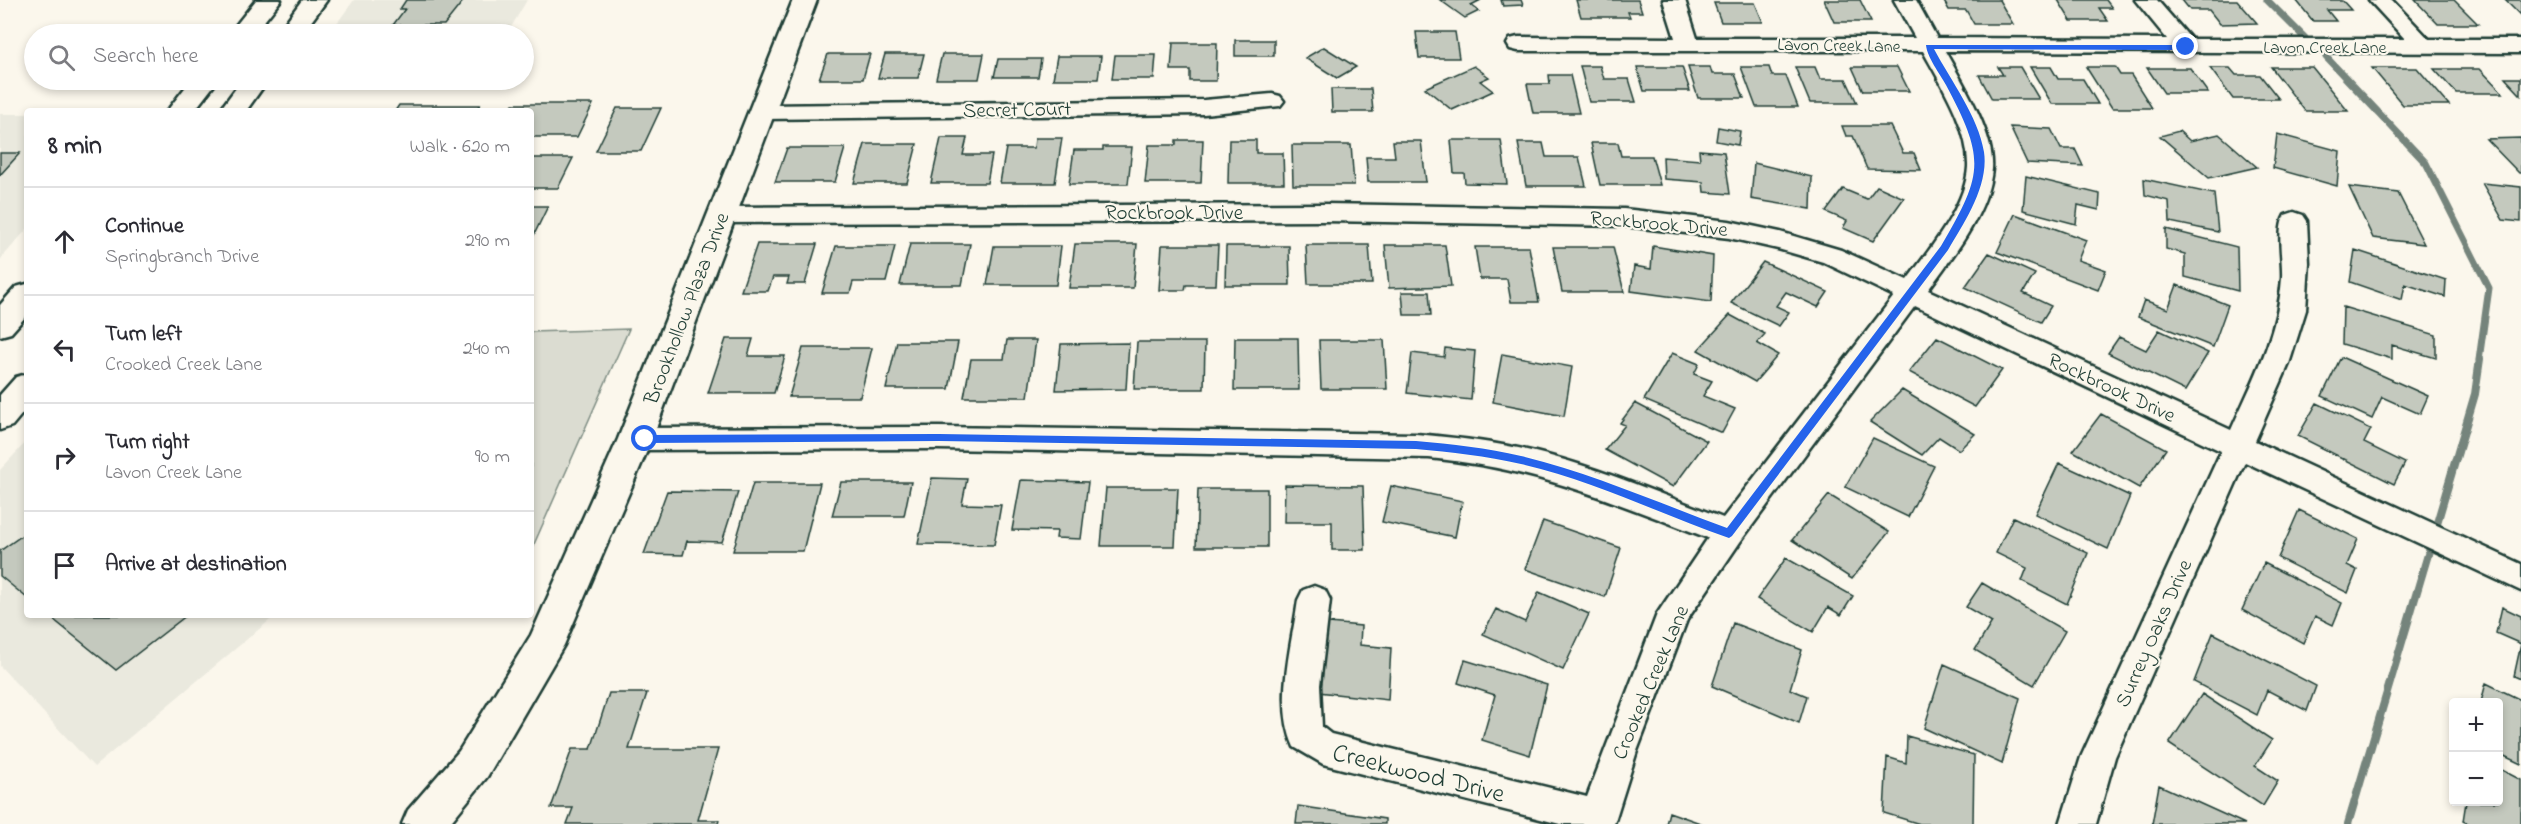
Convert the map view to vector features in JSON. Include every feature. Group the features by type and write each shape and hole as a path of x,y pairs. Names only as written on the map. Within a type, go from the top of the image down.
{"street":[{"path":"249,24 268,0"},
{"path":"297,24 315,0"},
{"name":"Brookhollow Plaza Drive","path":"423,824 473,764 545,645 635,439 805,0"},
{"path":"1674,0 1688,43"},
{"name":"Crooked Creek Lane","path":"1597,820 1620,751 1673,614 1729,533 1945,248 1969,206 1980,169 1980,152 1968,120 1905,0"},
{"path":"2146,0 2186,47"},
{"path":"2380,0 2424,47"},
{"name":"Lavon Creek Lane","path":"1518,44 2521,46"},
{"path":"182,108 197,90"},
{"path":"234,108 248,90"},
{"name":"Secret Court","path":"762,112 1204,107 1272,101"},
{"name":"Rockbrook Drive","path":"722,215 1355,213 1642,217 1727,227 1787,240 1832,256 2521,578"},
{"name":"Surrey Oaks Drive","path":"2078,824 2097,757 2275,363 2293,310 2296,263 2294,221"},
{"path":"0,325 24,298"},
{"path":"0,417 24,389"},
{"path":"635,439 962,438 1416,445 1467,450 1522,460 1566,473 1729,533"},
{"name":"Creekwood Drive","path":"1314,600 1303,691 1302,715 1306,736 1323,748 1597,820"}],"shaded area":[{"path":"354,0 527,0 513,24 336,24"},
{"path":"0,114 24,114 24,232 0,260"},
{"path":"629,329 534,544 534,332"},
{"path":"24,444 24,618 272,618 94,767 0,666 0,470"}],"building":[{"path":"406,0 464,0 445,24 394,24 405,9 400,9"},
{"path":"1440,0 1481,0 1471,5 1479,11 1465,18"},
{"path":"1501,0 1521,0 1523,5 1503,6"},
{"path":"1576,0 1638,0 1642,12 1628,12 1630,17 1581,17"},
{"path":"1824,0 1860,0 1871,22 1834,22"},
{"path":"1943,0 1999,0 2013,24 1974,24 1966,10 1949,10"},
{"path":"2058,0 2106,0 2112,8 2099,8 2108,21 2071,21"},
{"path":"2182,0 2237,0 2257,23 2220,24 2209,10 2190,10"},
{"path":"2296,0 2342,0 2351,10 2327,10 2336,21 2313,21"},
{"path":"2415,0 2454,0 2478,24 2438,24"},
{"path":"2505,0 2521,0 2521,16"},
{"path":"1714,3 1755,3 1763,22 1721,22"},
{"path":"1416,32 1455,32 1459,58 1419,58"},
{"path":"1235,40 1274,40 1274,56 1235,56"},
{"path":"1173,43 1217,43 1216,81 1190,81 1190,70 1171,70"},
{"path":"1324,47 1356,67 1337,78 1305,58"},
{"path":"828,54 870,54 863,79 819,79"},
{"path":"885,54 924,54 918,78 878,78"},
{"path":"942,54 984,54 979,79 936,79"},
{"path":"1115,55 1156,55 1154,79 1112,79"},
{"path":"1057,56 1101,56 1098,79 1053,79"},
{"path":"998,59 1041,59 1038,77 994,77"},
{"path":"1474,66 1489,77 1480,81 1493,91 1452,110 1425,88"},
{"path":"1580,66 1600,66 1604,79 1629,79 1636,102 1589,102"},
{"path":"1637,67 1682,67 1690,91 1644,91"},
{"path":"1688,67 1710,67 1712,74 1735,74 1744,98 1698,98"},
{"path":"1741,67 1769,67 1772,76 1786,76 1798,107 1756,107"},
{"path":"1795,67 1815,67 1820,79 1846,79 1857,103 1810,103"},
{"path":"1852,67 1897,67 1909,91 1863,91"},
{"path":"1998,67 2020,67 2039,99 1992,99 1979,75 2003,75"},
{"path":"2030,67 2051,67 2058,79 2083,79 2098,104 2052,104"},
{"path":"2086,67 2115,67 2120,75 2131,75 2152,108 2112,108"},
{"path":"2271,67 2312,67 2348,111 2305,111"},
{"path":"2147,68 2190,68 2208,93 2164,93"},
{"path":"2210,68 2230,68 2236,75 2260,75 2279,99 2233,99"},
{"path":"2372,68 2417,68 2449,105 2403,105"},
{"path":"2434,69 2480,69 2503,93 2456,93"},
{"path":"1549,75 1570,75 1579,113 1533,113 1527,84 1550,84"},
{"path":"2505,78 2521,78 2521,95"},
{"path":"1331,89 1371,89 1373,112 1332,112"},
{"path":"513,104 593,104 577,137 534,137 534,108 511,108"},
{"path":"399,105 480,105 478,108 397,108"},
{"path":"617,108 661,108 641,151 596,151"},
{"path":"1842,126 1890,126 1903,153 1914,153 1921,170 1867,169 1853,136 1846,136"},
{"path":"1718,127 1740,131 1738,145 1716,141"},
{"path":"2010,127 2051,129 2061,149 2075,149 2083,166 2027,163"},
{"path":"2179,131 2190,141 2219,134 2257,167 2209,178 2160,136"},
{"path":"2277,134 2340,151 2337,186 2273,168"},
{"path":"941,138 967,138 963,155 992,155 987,183 931,183"},
{"path":"1035,138 1062,138 1055,183 1000,183 1006,148 1034,148"},
{"path":"2521,138 2521,173 2519,173 2486,139"},
{"path":"1176,140 1203,140 1201,183 1145,183 1149,145 1176,145"},
{"path":"1229,140 1256,140 1256,153 1283,153 1284,183 1228,183"},
{"path":"1451,140 1501,140 1507,184 1465,183 1464,173 1454,173"},
{"path":"1393,141 1421,141 1426,182 1368,182 1366,157 1395,157"},
{"path":"1518,143 1543,143 1546,157 1579,157 1586,186 1526,186"},
{"path":"1591,143 1618,143 1621,156 1652,156 1660,185 1600,185"},
{"path":"865,144 917,144 907,183 854,183"},
{"path":"1292,145 1351,145 1354,185 1293,185"},
{"path":"1103,147 1132,147 1128,184 1069,184 1074,150 1103,150"},
{"path":"787,148 845,148 835,182 775,182"},
{"path":"1699,150 1724,152 1730,194 1704,192 1703,182 1664,179 1663,157 1700,160"},
{"path":"0,153 20,153 0,175"},
{"path":"534,158 573,158 558,188 534,188"},
{"path":"1754,163 1812,177 1811,209 1751,199"},
{"path":"2026,176 2100,194 2099,210 2078,205 2076,224 2023,210"},
{"path":"2144,179 2214,194 2218,232 2170,222 2169,201 2145,195"},
{"path":"2482,183 2521,187 2521,222 2503,220"},
{"path":"1877,186 1904,198 1873,241 1843,228 1847,221 1826,212 1843,189 1867,199"},
{"path":"2349,187 2398,193 2424,244 2373,238"},
{"path":"534,206 548,206 534,235"},
{"path":"2015,214 2086,240 2078,260 2106,270 2098,290 1997,252"},
{"path":"2166,229 2237,247 2238,291 2185,277 2185,254 2166,249"},
{"path":"757,244 817,244 805,284 787,284 789,277 773,277 768,291 741,291"},
{"path":"910,244 970,244 962,285 900,285"},
{"path":"1075,244 1137,244 1133,288 1069,288"},
{"path":"1162,245 1218,245 1216,285 1186,285 1185,290 1159,290"},
{"path":"1306,245 1369,245 1372,284 1308,284"},
{"path":"1385,245 1445,245 1451,286 1389,288"},
{"path":"836,246 895,246 886,282 853,282 850,293 822,293"},
{"path":"994,246 1061,246 1056,285 987,285"},
{"path":"1226,246 1289,246 1290,285 1225,285"},
{"path":"1653,246 1713,256 1711,302 1631,291 1634,266 1651,269"},
{"path":"1475,247 1529,247 1539,302 1511,302 1507,279 1480,279"},
{"path":"1553,247 1613,247 1624,292 1562,292"},
{"path":"2355,250 2446,280 2445,297 2405,284 2402,300 2350,282"},
{"path":"1989,253 2035,274 2023,293 2051,306 2041,322 1965,287"},
{"path":"1763,262 1828,292 1818,307 1786,292 1776,306 1789,312 1779,326 1731,303"},
{"path":"2177,285 2228,305 2213,347 2138,317 2144,300 2168,309"},
{"path":"1402,292 1429,292 1431,315 1404,315"},
{"path":"2343,307 2436,335 2436,358 2392,345 2392,359 2342,344"},
{"path":"1730,315 1765,334 1757,343 1778,355 1755,382 1698,350"},
{"path":"2159,330 2208,353 2185,391 2108,353 2119,337 2146,350"},
{"path":"1937,337 2002,370 1975,407 1909,372"},
{"path":"1235,338 1298,338 1299,390 1234,390"},
{"path":"726,339 753,339 748,356 785,356 774,393 708,393"},
{"path":"1007,340 1036,340 1028,397 964,397 971,359 1004,359"},
{"path":"1319,340 1384,340 1387,389 1321,389"},
{"path":"897,342 958,342 949,389 886,389"},
{"path":"1137,342 1205,342 1204,389 1134,389"},
{"path":"1129,343 1126,389 1056,390 1061,344"},
{"path":"803,348 872,348 860,397 789,397"},
{"path":"1445,348 1475,351 1471,400 1407,393 1412,353 1444,357"},
{"path":"1672,353 1699,364 1694,374 1712,381 1703,396 1735,409 1722,433 1644,400"},
{"path":"1502,354 1572,367 1564,416 1493,402"},
{"path":"2341,357 2428,396 2420,414 2382,397 2372,419 2322,396"},
{"path":"1902,390 1975,434 1959,450 1939,437 1922,455 1870,422"},
{"path":"1635,403 1707,441 1673,487 1605,450 1625,425 1620,423"},
{"path":"2317,403 2371,429 2364,443 2405,463 2394,484 2298,436"},
{"path":"2101,414 2166,449 2139,488 2073,451"},
{"path":"1873,438 1934,466 1908,517 1845,487"},
{"path":"2059,463 2130,496 2108,549 2035,514"},
{"path":"932,478 967,479 962,504 1001,505 994,545 918,544"},
{"path":"1021,480 1088,482 1081,539 1056,538 1057,531 1012,530"},
{"path":"841,482 911,482 904,516 832,516"},
{"path":"753,483 820,483 803,551 733,551"},
{"path":"1285,485 1363,486 1365,550 1332,550 1332,522 1284,522"},
{"path":"1391,486 1462,501 1455,537 1382,522"},
{"path":"1106,488 1178,488 1175,546 1101,546"},
{"path":"1198,489 1267,489 1267,547 1196,547"},
{"path":"667,491 738,492 722,542 687,541 683,555 644,554"},
{"path":"1829,495 1889,532 1852,579 1792,540"},
{"path":"2299,510 2358,539 2347,565 2357,570 2348,593 2278,558"},
{"path":"2013,517 2088,553 2067,604 2022,581 2027,568 1996,553"},
{"path":"1543,521 1621,548 1605,597 1525,569"},
{"path":"24,534 24,596 0,576 0,551"},
{"path":"1786,558 1853,596 1841,615 1828,607 1813,632 1757,599"},
{"path":"2264,563 2342,603 2333,625 2315,616 2303,643 2242,610"},
{"path":"1982,583 2065,631 2034,685 1975,650 1992,622 1966,607"},
{"path":"1539,592 1589,614 1563,670 1483,634 1496,609 1525,622"},
{"path":"2502,607 2521,616 2521,644 2496,633"},
{"path":"52,618 183,618 116,670"},
{"path":"1318,622 1361,626 1360,645 1391,648 1388,700 1310,691"},
{"path":"1733,623 1802,650 1790,689 1807,696 1799,723 1712,686"},
{"path":"2213,633 2316,686 2307,711 2267,690 2257,715 2194,682"},
{"path":"2521,644 2521,679 2514,676"},
{"path":"1465,660 1547,685 1530,755 1482,740 1495,695 1458,683"},
{"path":"1944,664 2020,698 2002,764 1924,728"},
{"path":"2486,683 2521,700 2521,764 2503,755 2503,698 2482,698"},
{"path":"609,693 647,693 629,749 718,749 698,820 719,820 718,824 567,824 573,808 551,808 572,749 591,749"},
{"path":"2202,694 2272,740 2255,766 2278,781 2263,806 2169,744"},
{"path":"1907,736 1974,755 1973,824 1920,824 1884,813 1887,757 1906,763"},
{"path":"2503,771 2521,780 2521,824 2469,824 2463,821 2465,806 2503,806"},
{"path":"2159,785 2245,824 2152,824"},
{"path":"1298,806 1385,819 1385,824 1296,824"},
{"path":"1669,812 1703,824 1666,824"}],"waterway":[{"path":"2267,0 2305,38"},
{"path":"2326,57 2426,163 2489,288 2479,360"},
{"path":"2437,523 2475,394 2480,359"},
{"path":"2348,824 2429,551"}],"route":[{"path":"645,439 1232,440 1416,445 1467,450 1522,460 1566,473 1729,533 1945,248 1969,206 1980,169 1980,152 1968,120 1929,46 2186,47"}]}
